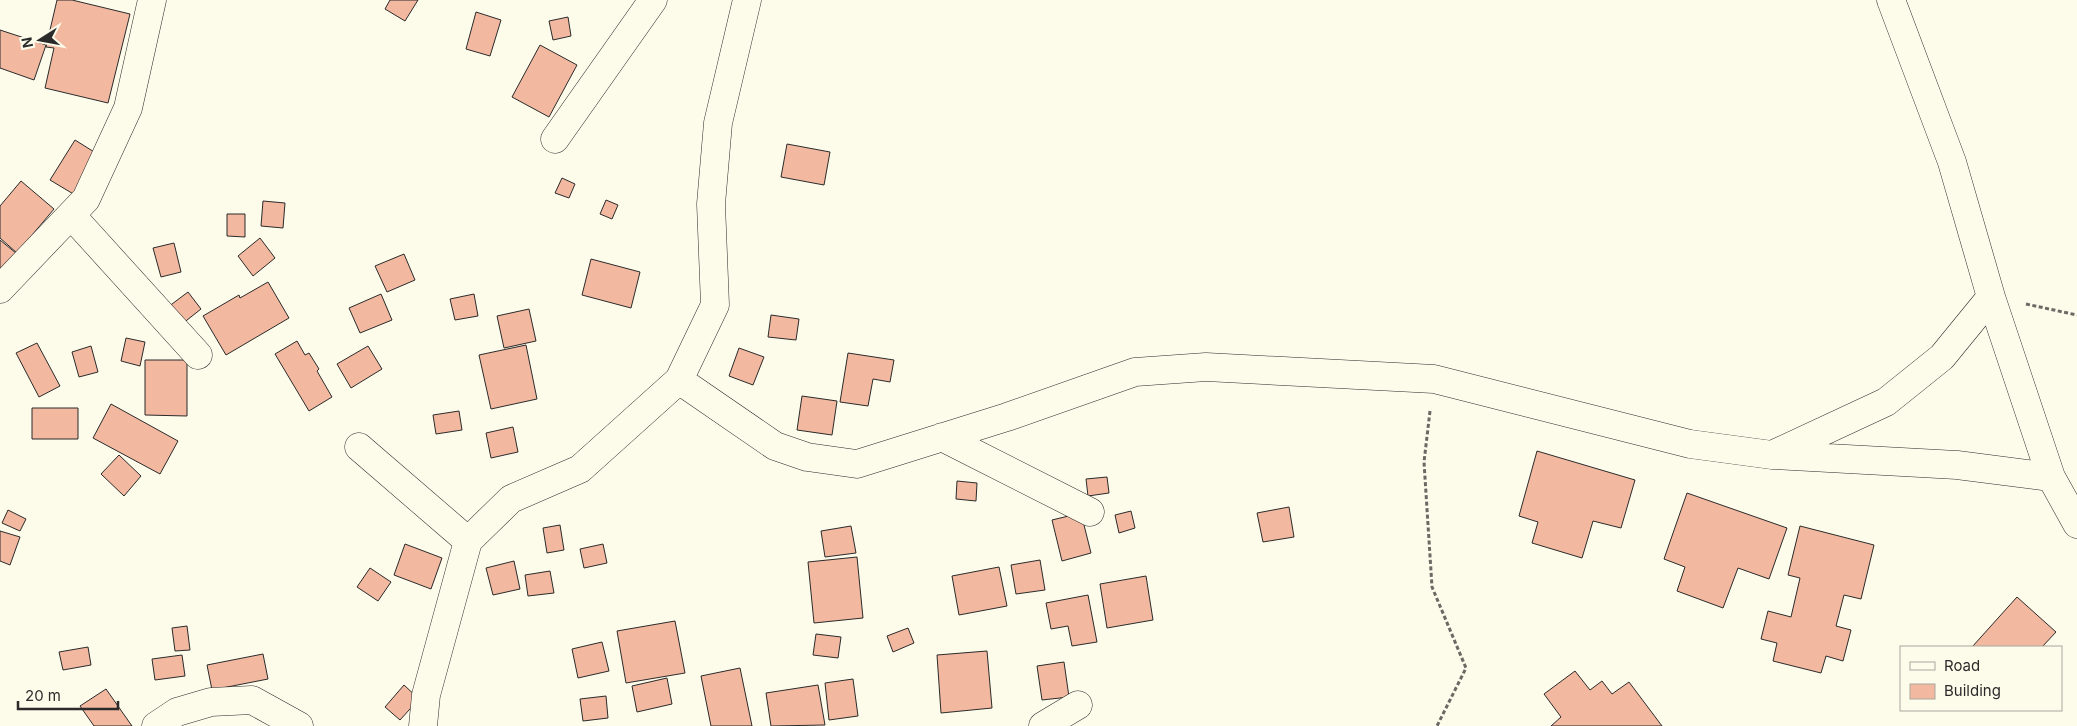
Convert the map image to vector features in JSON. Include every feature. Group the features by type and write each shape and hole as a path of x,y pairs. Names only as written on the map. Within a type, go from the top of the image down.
{"street":[{"path":"0,289 86,199 128,108 152,0"},
{"path":"555,139 653,0"},
{"path":"423,726 426,695 468,541 511,499 580,469 679,380 714,305 711,204 718,123 747,0"},
{"path":"1891,0 1952,162 1991,297 2051,476 2077,524"},
{"path":"71,215 198,355"},
{"path":"1772,455 1886,402 1942,358 1991,297"},
{"path":"679,380 775,446 807,457 858,464 1007,417 1135,372 1206,367 1434,379 1690,444 1772,455 1957,465 2051,476"},
{"path":"942,437 1090,512"},
{"path":"359,447 468,541"},
{"path":"156,726 177,712 211,702 252,700 299,726"},
{"path":"1043,726 1078,705"}],"path":[{"path":"1991,297 2077,315"},
{"path":"1434,379 1424,462 1432,587 1466,668 1437,726"}],"building":[{"path":"57,0 72,0 130,14 108,103 45,88 54,48 46,47"},
{"path":"390,0 418,0 405,21 385,9"},
{"path":"476,12 501,20 490,56 466,49"},
{"path":"568,17 571,36 553,40 549,21"},
{"path":"0,30 46,45 34,80 0,68"},
{"path":"540,45 577,65 549,117 512,97"},
{"path":"75,140 99,155 75,195 50,180"},
{"path":"787,144 830,152 824,185 781,177"},
{"path":"562,178 575,184 569,198 555,193"},
{"path":"21,181 54,209 17,253 0,238 0,206"},
{"path":"606,200 618,205 612,219 600,214"},
{"path":"263,201 285,203 283,228 261,226"},
{"path":"227,214 245,214 245,237 227,236"},
{"path":"260,238 275,258 253,276 238,256"},
{"path":"0,240 17,254 0,274"},
{"path":"174,243 181,272 161,277 153,248"},
{"path":"404,254 415,280 387,292 375,266"},
{"path":"591,259 640,272 631,308 582,295"},
{"path":"268,282 289,318 226,355 203,316 239,295 240,298"},
{"path":"188,292 201,309 182,324 168,307"},
{"path":"381,294 392,320 360,333 349,308"},
{"path":"474,294 478,316 455,320 450,299"},
{"path":"529,309 536,341 504,348 497,316"},
{"path":"771,315 799,319 796,340 768,337"},
{"path":"126,338 145,342 140,366 121,361"},
{"path":"297,341 305,355 309,353 319,369 317,371 332,397 309,411 275,354"},
{"path":"37,343 60,386 39,397 16,353"},
{"path":"526,345 537,399 491,409 479,355"},
{"path":"91,346 98,372 79,377 72,352"},
{"path":"368,346 382,369 351,388 337,364"},
{"path":"739,348 764,357 753,385 729,376"},
{"path":"848,353 894,360 890,382 873,379 868,406 840,402"},
{"path":"145,360 187,360 187,416 145,415"},
{"path":"802,396 837,401 832,435 797,430"},
{"path":"111,404 178,441 160,474 93,438"},
{"path":"32,408 78,408 78,439 32,439"},
{"path":"459,411 462,430 436,434 433,415"},
{"path":"513,427 518,452 491,458 486,433"},
{"path":"1537,451 1635,480 1621,528 1593,521 1582,558 1532,543 1538,522 1519,516"},
{"path":"119,455 141,476 124,496 101,474"},
{"path":"1107,477 1109,493 1088,496 1086,479"},
{"path":"957,481 977,483 976,501 956,499"},
{"path":"1687,493 1787,528 1769,579 1738,568 1723,608 1677,591 1685,567 1664,559"},
{"path":"1289,507 1294,537 1263,542 1257,513"},
{"path":"8,510 26,519 20,531 2,523"},
{"path":"1131,511 1135,528 1119,533 1115,515"},
{"path":"1081,513 1091,553 1062,561 1052,520"},
{"path":"560,525 564,550 547,553 543,528"},
{"path":"851,526 856,553 825,557 821,531"},
{"path":"1800,526 1874,545 1861,599 1844,595 1836,626 1851,630 1843,661 1826,656 1821,673 1773,661 1777,643 1761,639 1768,611 1791,617 1800,578 1788,575"},
{"path":"0,531 20,537 10,565 0,561"},
{"path":"405,544 442,558 431,589 394,575"},
{"path":"603,544 607,563 584,568 580,549"},
{"path":"857,557 863,618 814,623 808,562"},
{"path":"1040,560 1045,590 1016,594 1011,565"},
{"path":"514,561 520,589 493,595 486,568"},
{"path":"999,567 1007,606 959,615 952,576"},
{"path":"370,568 391,582 378,601 357,587"},
{"path":"550,571 554,593 528,596 525,575"},
{"path":"1146,576 1153,620 1107,628 1100,584"},
{"path":"1088,595 1097,642 1072,646 1068,626 1051,629 1046,603"},
{"path":"2017,597 2056,632 2043,646 1973,646"},
{"path":"675,621 685,673 626,683 617,631"},
{"path":"187,626 190,650 175,651 172,628"},
{"path":"908,628 914,643 893,652 887,636"},
{"path":"816,634 841,637 838,658 813,655"},
{"path":"602,642 609,671 578,678 572,649"},
{"path":"88,647 91,665 63,670 59,652"},
{"path":"987,651 992,708 941,713 937,655"},
{"path":"263,654 268,679 212,690 207,665"},
{"path":"182,655 185,676 155,680 152,659"},
{"path":"1064,662 1069,697 1042,700 1037,666"},
{"path":"740,668 752,726 711,726 701,676"},
{"path":"1575,671 1590,690 1602,681 1612,694 1629,682 1662,726 1551,726 1561,717 1544,694"},
{"path":"667,678 672,704 637,712 632,686"},
{"path":"853,679 858,716 829,720 825,683"},
{"path":"404,685 419,699 400,720 385,707"},
{"path":"818,685 825,725 771,726 766,693"},
{"path":"106,689 132,726 94,726 80,706"},
{"path":"606,696 608,718 583,721 580,699"}]}
